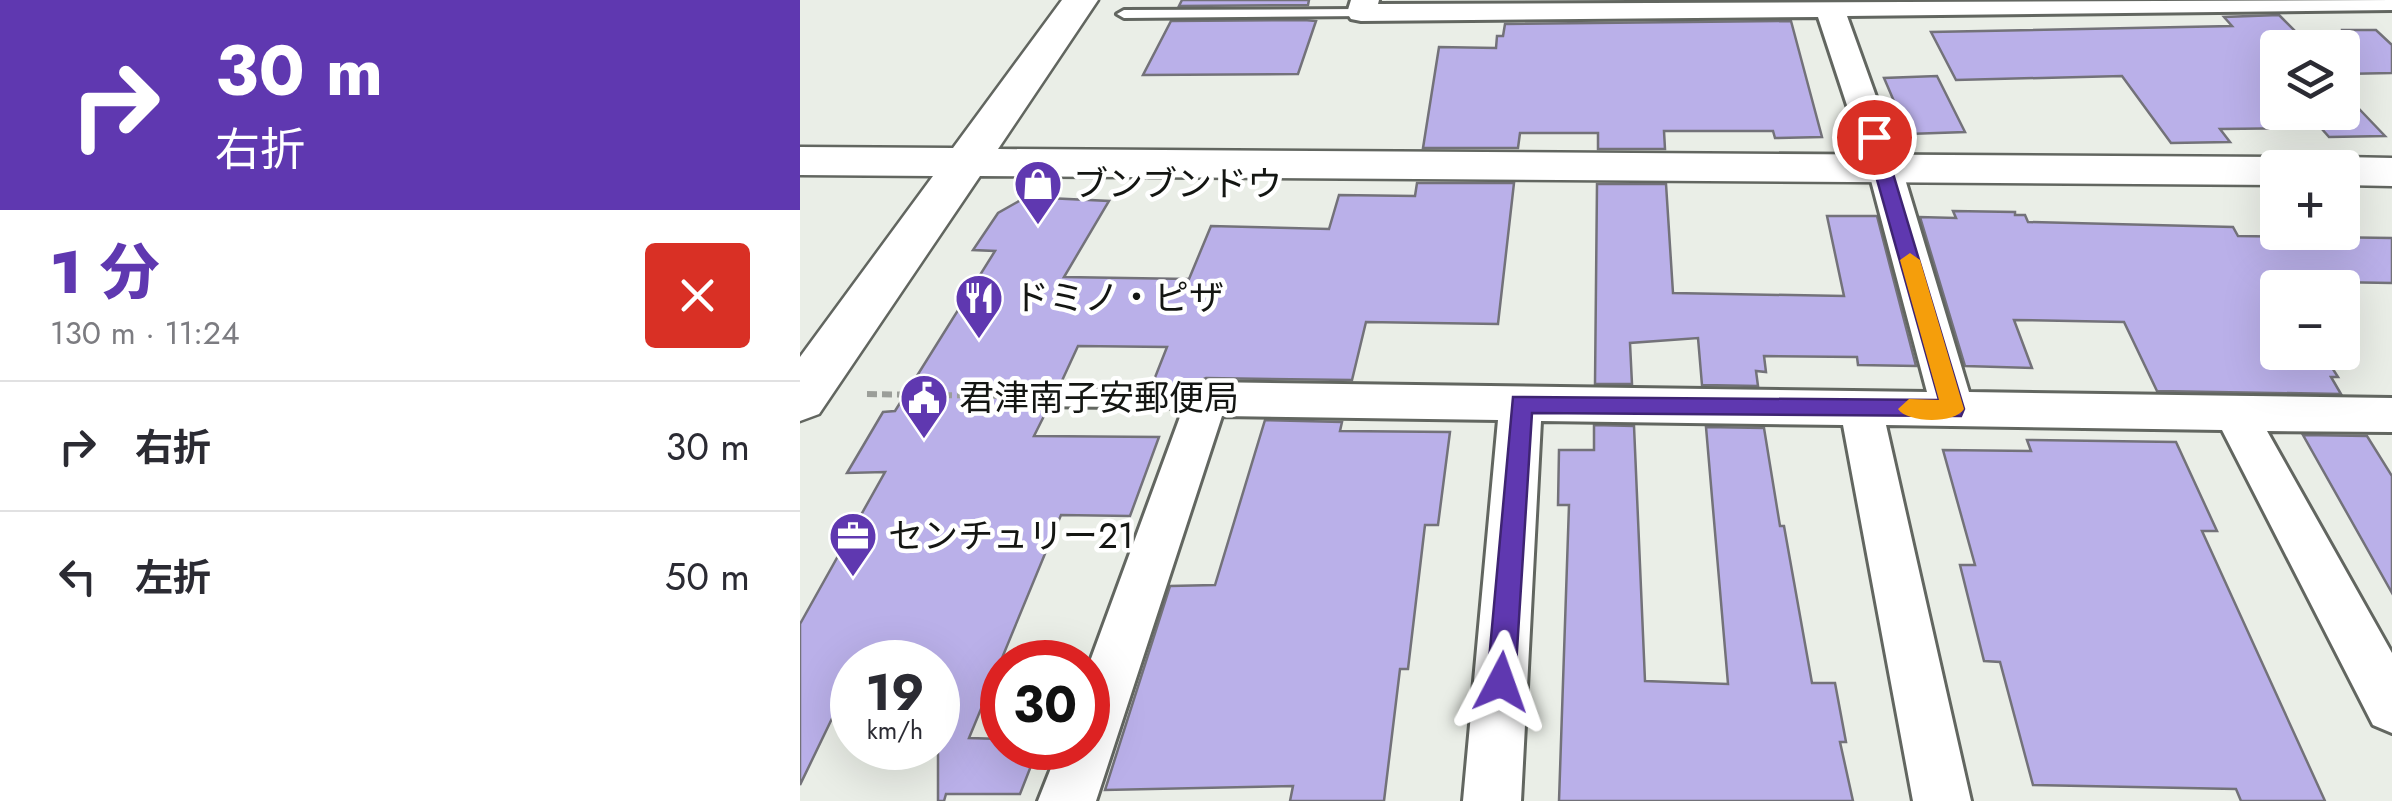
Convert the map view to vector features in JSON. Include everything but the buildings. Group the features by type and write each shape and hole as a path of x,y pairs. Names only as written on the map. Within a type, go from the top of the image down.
{"street":[{"path":"800,399 1080,0"},
{"path":"1363,7 2392,2"},
{"path":"1828,4 1885,169 1953,409"},
{"path":"800,161 2260,171"},
{"path":"2360,171 2392,172"},
{"path":"1110,678 1206,400 2392,415"},
{"path":"1492,801 1521,403"},
{"path":"1861,408 1942,801"},
{"path":"2235,413 2392,706"},
{"path":"1067,801 1078,770"}],"lane":[{"path":"1124,14 1363,7"},
{"path":"1030,397 1206,400"}],"path":[{"path":"862,394 1030,397"}],"slow traffic":[{"path":"1909,409 1953,409 1910,260"}],"place":[{"name":"ブンブンドウ","path":"1038,226"},
{"name":"ドミノ・ピザ","path":"979,340"},
{"name":"君津南子安郵便局","path":"924,440"},
{"name":"センチュリー21","path":"853,578"}],"route":[{"path":"1501,682 1521,403 1953,409 1874,137"}]}
